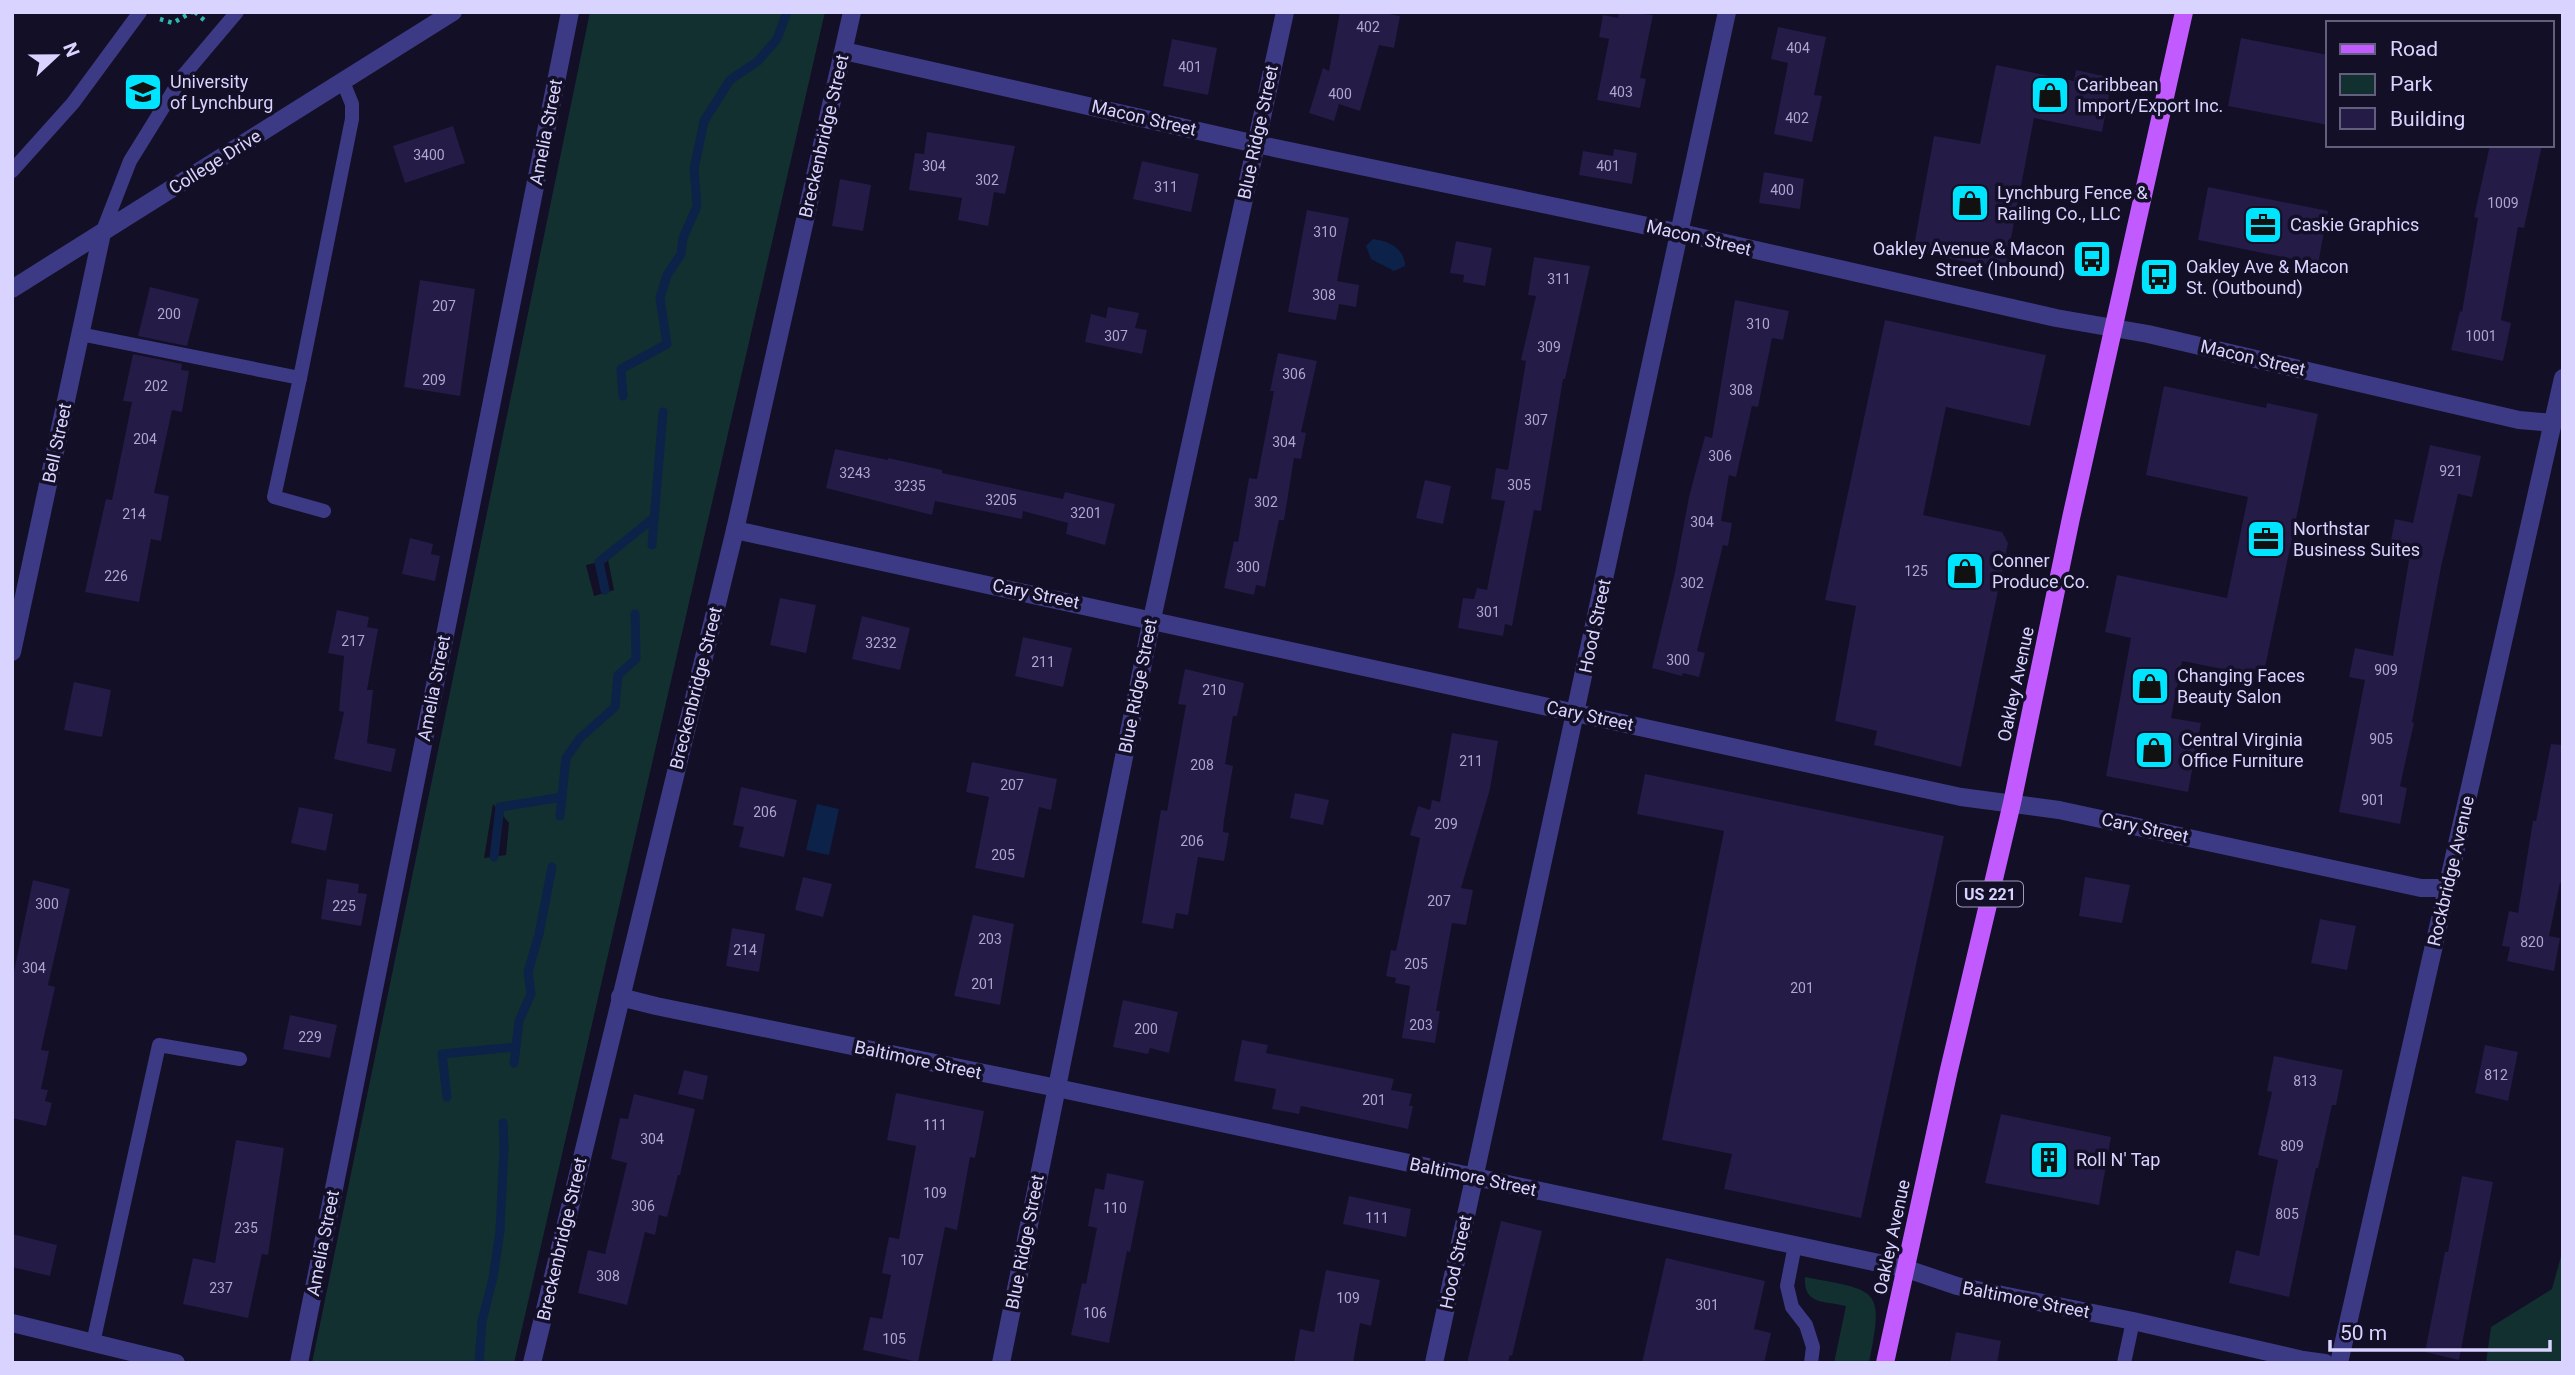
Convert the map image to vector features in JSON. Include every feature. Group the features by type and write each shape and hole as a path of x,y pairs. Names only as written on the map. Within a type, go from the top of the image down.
{"main road":[{"name":"Oakley Avenue","path":"1885,1363 1948,1074 2012,803 2113,328 2184,12"}],"street":[{"name":"College Drive","path":"12,289 453,12"},
{"name":"Amelia Street","path":"299,1363 570,12"},
{"name":"Breckenbridge Street","path":"532,1363 735,530 852,12"},
{"name":"Blue Ridge Street","path":"1001,1363 1152,619 1285,12"},
{"name":"Hood Street","path":"1434,1363 1727,12"},
{"name":"Macon Street","path":"844,51 1256,144 1681,233 2056,318 2148,334 2519,420 2553,423"},
{"name":"Bell Street","path":"12,652 102,233"},
{"name":"Rockbridge Avenue","path":"2339,1363 2563,378"},
{"name":"Cary Street","path":"735,530 1961,797 2059,810 2421,888 2447,888"},
{"name":"Baltimore Street","path":"620,997 1907,1269 1957,1286 2325,1363"},
{"path":"12,1323 176,1363"}],"lane":[{"path":"102,233 130,161 182,77 237,12"},
{"path":"12,171 73,103 140,13"},
{"path":"324,511 274,497 352,119 352,104 342,82"},
{"path":"80,334 300,377"},
{"path":"93,1343 159,1045 240,1059"},
{"path":"1795,1245 1787,1286 1792,1307 1807,1325 1813,1347 1811,1363"},
{"path":"2124,1363 2133,1321"}],"path":[{"path":"140,13 173,23 192,12"}],"green space":[{"path":"590,12 825,12 514,1363 312,1363","holes":["608,560 614,590 594,596 586,565","493,804 509,823 506,855 484,858"]},
{"path":"2563,1249 2563,1363 2486,1363 2491,1327 2552,1289"},
{"path":"1805,1277 1848,1286 1870,1296 1875,1306 1876,1319 1869,1363 1834,1363 1846,1306 1812,1297 1805,1286"}],"water":[{"path":"1373,239 1395,247 1402,255 1405,266 1394,271 1371,259 1366,246"},
{"path":"817,804 839,809 829,855 806,850"}],"building":[{"path":"1340,12 1378,12 1400,16 1394,48 1379,45 1360,111 1339,104 1334,121 1309,113 1323,68 1329,71"},
{"path":"1619,12 1653,15 1640,78 1646,79 1640,108 1597,100 1609,39 1599,37 1603,15 1618,18"},
{"path":"1778,27 1826,37 1814,95 1822,96 1812,142 1774,134 1788,63 1771,59"},
{"path":"2241,38 2326,55 2326,125 2228,106"},
{"path":"1172,39 1217,48 1208,95 1163,86"},
{"path":"1996,65 2074,81 2076,70 2112,78 2102,132 2034,118 2005,270 1913,251 1934,136 1980,144"},
{"path":"453,126 465,163 405,183 393,146"},
{"path":"927,132 1015,146 1005,194 994,192 988,226 958,220 962,198 909,190 915,153 924,154"},
{"path":"2490,147 2542,147 2524,228 2518,227 2501,320 2511,323 2503,361 2451,350 2460,311 2462,312 2478,218 2474,217"},
{"path":"1614,149 1637,153 1632,184 1579,175 1583,151 1613,156"},
{"path":"1142,161 1199,174 1191,212 1133,199"},
{"path":"1764,172 1804,179 1800,209 1759,203"},
{"path":"840,179 871,185 863,231 832,226"},
{"name":"Caskie Graphics","path":"2208,187 2328,211 2318,264 2198,240"},
{"path":"1307,210 1349,218 1337,281 1359,285 1356,307 1339,304 1336,320 1288,312"},
{"path":"1456,241 1492,248 1485,286 1463,282 1464,275 1450,273"},
{"path":"1534,257 1590,266 1563,379 1541,511 1534,510 1512,626 1505,624 1503,636 1458,628 1463,598 1474,599 1477,588 1487,590 1505,501 1491,499 1496,468 1508,470 1526,361 1521,360 1536,296 1528,295"},
{"path":"420,280 475,289 460,396 404,387"},
{"path":"150,287 199,299 187,346 138,336"},
{"path":"1735,300 1789,311 1783,340 1772,338 1758,407 1752,406 1736,477 1729,475 1721,521 1732,523 1728,546 1723,545 1697,651 1705,653 1699,677 1683,673 1682,676 1652,668 1675,572 1689,497 1705,436 1712,438"},
{"path":"1108,307 1139,313 1135,328 1147,330 1142,354 1085,342 1091,314 1106,318"},
{"path":"1885,320 2046,355 2030,426 1946,407 1923,515 2002,532 2008,543 1961,767 1874,745 1877,731 1835,721 1856,606 1825,600"},
{"path":"1278,353 1317,361 1301,432 1306,433 1301,459 1294,458 1284,520 1279,520 1265,587 1256,585 1254,595 1224,588 1234,541 1238,542 1249,478 1257,479 1274,391 1270,391"},
{"path":"133,354 182,364 181,370 189,371 182,412 172,410 154,493 169,496 161,541 151,539 139,602 85,592 106,499 112,500 132,402 123,401"},
{"name":"Northstar Business Suites","path":"2164,386 2266,408 2267,403 2318,414 2263,677 2182,661 2171,718 2201,723 2188,792 2106,776 2131,638 2105,632 2117,575 2227,598 2248,497 2146,475"},
{"path":"2430,445 2481,456 2472,497 2458,494 2441,567 2412,722 2414,723 2400,786 2407,788 2400,824 2339,812 2365,680 2349,677 2355,648 2393,656 2409,560 2388,556 2395,519 2413,523"},
{"path":"835,449 888,458 942,470 942,473 1063,499 1065,492 1115,504 1105,545 1066,534 1068,523 1023,511 1022,519 935,501 932,515 826,488"},
{"path":"1425,480 1451,486 1443,524 1416,518"},
{"path":"410,538 433,544 431,554 440,556 435,581 402,574"},
{"path":"780,598 816,605 806,653 770,645"},
{"path":"337,610 369,617 367,627 378,629 367,690 373,690 367,743 396,749 391,772 334,759 344,712 339,711 344,656 328,653"},
{"path":"862,616 910,628 900,670 852,659"},
{"path":"1023,637 1072,648 1063,687 1015,676"},
{"path":"1185,669 1244,683 1237,716 1233,716 1225,764 1233,766 1224,820 1223,832 1229,833 1224,861 1198,857 1188,915 1176,913 1173,929 1142,923 1161,810 1167,811 1186,705 1178,704"},
{"path":"74,682 111,690 102,737 64,730"},
{"path":"1452,733 1498,741 1490,789 1461,888 1473,890 1466,925 1452,923 1436,1011 1440,1011 1435,1043 1402,1038 1410,986 1395,983 1396,978 1386,976 1391,950 1396,951 1420,838 1410,835 1418,806 1430,810 1432,800 1440,802"},
{"path":"2551,744 2563,745 2563,884 2560,883 2549,936 2560,938 2554,971 2507,961 2510,947 2502,946 2509,911 2518,913 2533,821 2536,821"},
{"path":"972,762 1057,779 1051,810 1039,807 1024,878 975,868 989,797 966,792"},
{"path":"1645,774 1944,836 1861,1218 1724,1189 1732,1154 1662,1140 1724,831 1637,814"},
{"path":"741,787 797,800 784,857 739,847 744,827 733,825"},
{"path":"1295,793 1329,800 1323,825 1290,818"},
{"path":"299,807 333,814 326,851 291,843"},
{"path":"803,877 832,884 823,917 795,910"},
{"path":"2085,877 2130,885 2122,923 2079,916"},
{"path":"327,879 359,884 358,893 367,894 361,926 321,919"},
{"path":"33,880 70,889 48,985 55,987 41,1050 49,1051 41,1089 48,1090 45,1101 52,1103 46,1126 12,1118 12,981"},
{"path":"973,915 1014,924 1000,1005 954,996"},
{"path":"2320,919 2356,926 2347,970 2311,963"},
{"path":"732,928 765,934 759,972 726,966"},
{"path":"1123,1000 1178,1012 1169,1053 1150,1048 1148,1054 1113,1047"},
{"path":"290,1015 337,1025 330,1058 283,1049"},
{"path":"1242,1040 1268,1045 1266,1053 1394,1079 1391,1090 1412,1094 1409,1106 1413,1106 1408,1129 1301,1106 1299,1114 1272,1109 1276,1089 1234,1081"},
{"path":"2485,1045 2518,1052 2508,1101 2475,1093"},
{"path":"2274,1056 2343,1070 2336,1105 2332,1105 2316,1168 2289,1297 2229,1283 2236,1250 2259,1256 2278,1160 2258,1155 2272,1092 2267,1091"},
{"path":"684,1070 708,1076 703,1100 678,1094"},
{"path":"896,1093 984,1111 975,1158 970,1157 957,1230 945,1227 918,1362 863,1350 870,1317 882,1319 891,1275 882,1273 889,1237 899,1239 916,1146 887,1140"},
{"path":"634,1094 695,1109 667,1217 659,1215 655,1235 645,1232 627,1305 578,1293 588,1250 605,1254 627,1163 611,1159 620,1118 628,1119"},
{"name":"Roll N' Tap","path":"2001,1114 2111,1137 2099,1205 1985,1183"},
{"path":"236,1140 284,1148 268,1255 262,1254 248,1318 183,1304 193,1258 215,1263"},
{"path":"1107,1173 1144,1181 1109,1343 1071,1335 1082,1283 1086,1284 1097,1228 1088,1226 1095,1188 1104,1190"},
{"path":"2462,1176 2493,1182 2459,1360 2425,1352"},
{"path":"1349,1196 1411,1209 1406,1237 1343,1224"},
{"path":"1501,1221 1542,1231 1512,1356 1510,1355 1508,1363 1467,1363"},
{"path":"12,1234 57,1245 50,1276 12,1267"},
{"path":"1666,1258 1765,1281 1754,1329 1771,1333 1764,1363 1642,1363"},
{"path":"1326,1270 1380,1280 1371,1326 1360,1323 1353,1363 1294,1363 1300,1329 1314,1332"},
{"path":"1956,1332 2001,1341 1997,1363 1950,1363"}],"waterway":[{"path":"623,396 621,369 667,344 660,298 667,275 681,254 683,238 697,206 694,169 704,121 730,80 758,61 777,39 787,12"},
{"path":"652,545 663,412"},
{"path":"605,590 599,562 655,517"},
{"path":"560,816 566,758 580,738 615,707 618,675 636,659 635,614"},
{"path":"494,857 500,807 562,797"},
{"path":"514,1063 519,1021 531,994 528,972 539,934 552,867"},
{"path":"447,1097 442,1054 515,1047"},
{"path":"479,1363 482,1321 493,1278 500,1231 503,1123"}],"place":[{"name":"University of Lynchburg","path":"143,92"},
{"name":"Caribbean Import/Export Inc.","path":"2050,95"},
{"name":"Lynchburg Fence & Railing Co., LLC","path":"1970,203"},
{"name":"Caskie Graphics","path":"2263,225"},
{"name":"Oakley Avenue & Macon Street (Inbound)","path":"2092,259"},
{"name":"Oakley Ave & Macon St. (Outbound)","path":"2159,277"},
{"name":"Northstar Business Suites","path":"2266,539"},
{"name":"Conner Produce Co.","path":"1965,571"},
{"name":"Changing Faces Beauty Salon","path":"2150,686"},
{"name":"Central Virginia Office Furniture","path":"2154,750"},
{"name":"Roll N' Tap","path":"2049,1160"}]}
